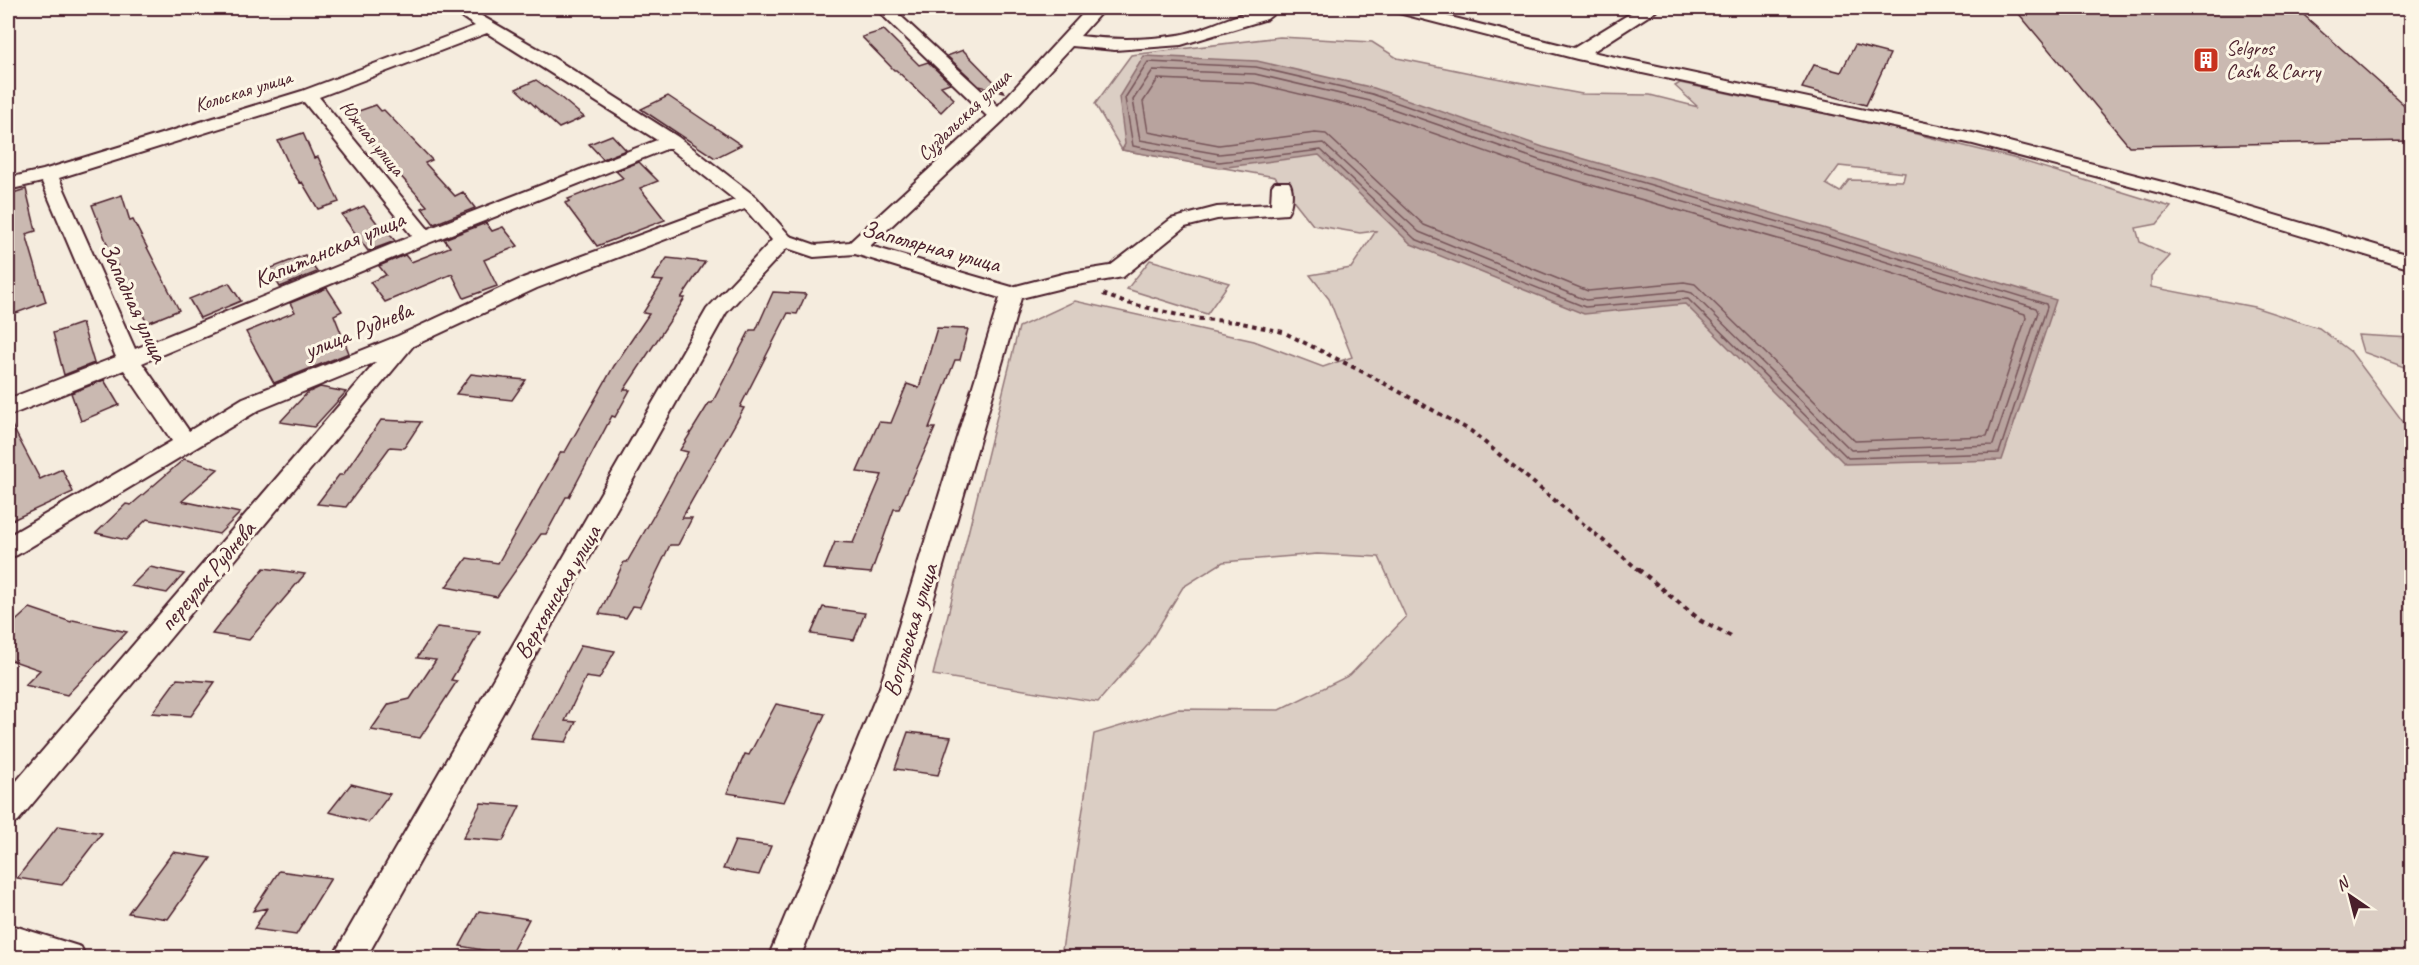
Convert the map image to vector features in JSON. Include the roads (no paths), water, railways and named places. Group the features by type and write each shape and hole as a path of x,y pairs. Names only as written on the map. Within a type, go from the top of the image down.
{"street":[{"name":"Заполярная улица","path":"457,8 543,59 671,141 749,201 783,240 814,251 856,248 1012,294 1066,280 1116,272 1178,223 1217,213 1280,210 1282,186"},
{"path":"883,8 998,116"},
{"name":"Суздальская улица","path":"856,248 998,116 1097,8"},
{"path":"1067,40 1115,45 1181,40 1261,15 1273,8"},
{"path":"1397,8 1577,54 1975,139 2167,189 2412,263"},
{"path":"1577,54 1650,8"},
{"name":"Кольская улица","path":"8,184 48,175 308,95 488,27"},
{"name":"Южная улица","path":"308,95 424,238"},
{"name":"Капитанская улица","path":"8,408 424,238 671,141"},
{"name":"Западная улица","path":"48,175 129,360 186,444"},
{"name":"улица Руднева","path":"8,548 251,404 406,341 530,283 749,201"},
{"name":"Верхоянская улица","path":"348,957 718,309 783,240"},
{"name":"Вогульская улица","path":"784,957 894,687 1012,294"},
{"name":"переулок Руднева","path":"8,812 406,341"},
{"path":"8,939 56,956"}],"water":[{"path":"1144,56 1257,61 1374,88 1543,147 1823,228 2056,300 2002,460 1845,464 1685,304 1584,314 1411,244 1319,155 1219,168 1122,150 1125,144 1119,97"}],"place":[{"name":"Selgros Cash & Carry","path":"2206,60"}]}
